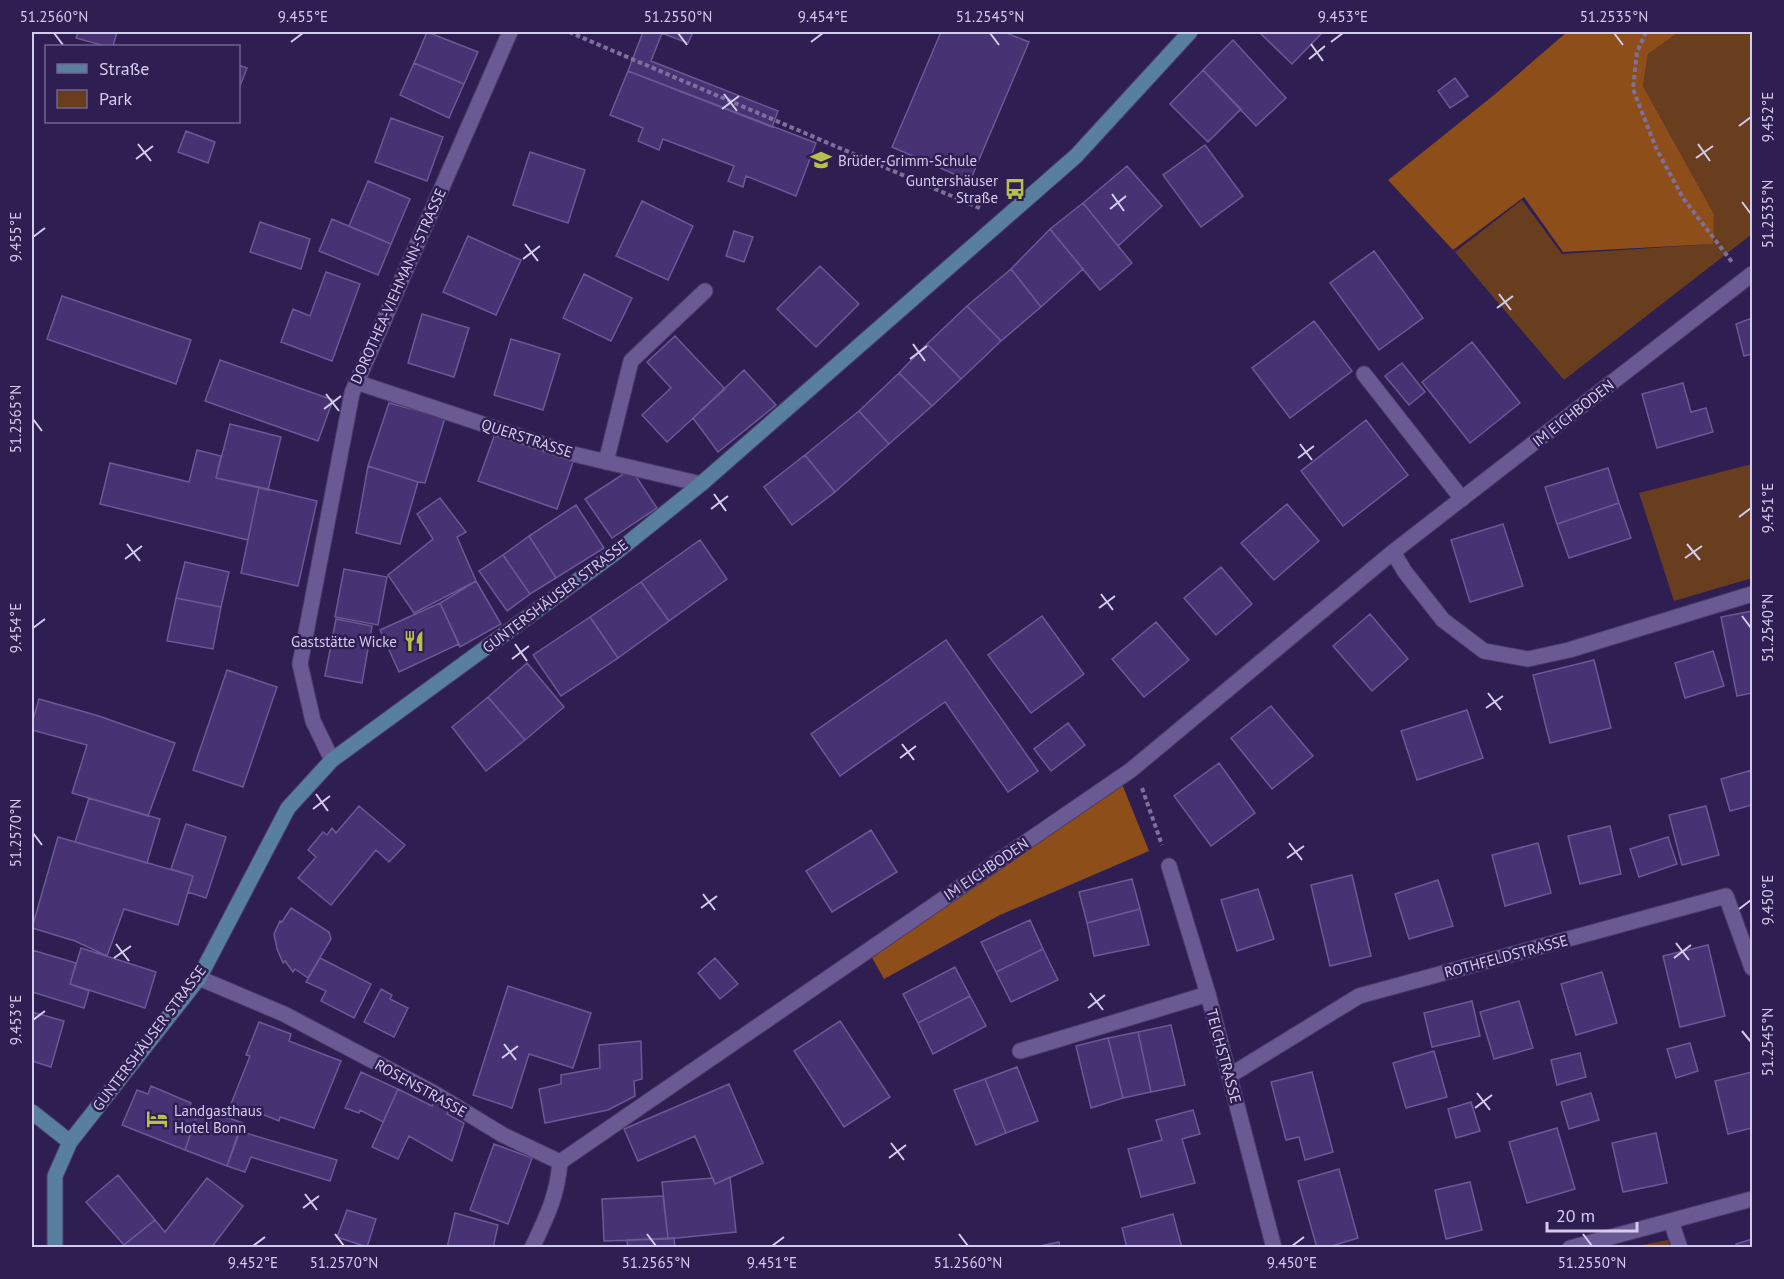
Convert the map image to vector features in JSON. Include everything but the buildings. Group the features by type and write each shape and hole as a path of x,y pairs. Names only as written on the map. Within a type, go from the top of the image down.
{"street":[{"name":"DOROTHEA-VIEHMANN-STRASSE","path":"332,760 313,721 300,664 352,393 510,32"},
{"name":"GUNTERSHÄUSER STRASSE","path":"58,1246 55,1176 69,1142 199,978 288,808 332,760 618,550 701,484 1076,156 1190,32"},
{"name":"IM EICHBODEN","path":"560,1162 1131,770 1393,552 1749,277"},
{"path":"606,462 632,361 705,291"},
{"path":"1364,374 1462,499"},
{"name":"QUERSTRASSE","path":"356,382 573,454 701,484"},
{"path":"1393,552 1405,572 1443,620 1484,651 1528,659 1569,650 1752,594"},
{"name":"TEICHSTRASSE","path":"1169,866 1208,994 1274,1248"},
{"name":"ROTHFELDSTRASSE","path":"1229,1076 1359,996 1726,896 1752,969"},
{"name":"ROSENSTRASSE","path":"199,978 285,1014 434,1093 503,1135 560,1162"},
{"path":"1020,1051 1208,994"},
{"path":"32,1112 69,1142"},
{"path":"532,1248 549,1214 558,1187 560,1162"},
{"path":"1570,1248 1752,1199"},
{"path":"1671,1221 1680,1248"}],"path":[{"path":"569,32 1005,218"},
{"path":"1646,32 1637,52 1633,89 1656,148 1683,198 1749,277"},
{"path":"1145,793 1169,866"}],"green space":[{"path":"1679,32 1752,32 1752,234 1564,380 1455,252 1522,200 1562,254 1712,244 1714,214 1643,86 1648,54"},
{"path":"1752,464 1752,578 1674,601 1639,493"},
{"path":"1668,1240 1670,1247 1632,1247"}],"shaded area":[{"path":"1567,32 1679,32 1648,54 1643,86 1714,214 1713,244 1563,252 1524,197 1453,250 1388,180 1494,95"},
{"path":"1122,784 1149,851 1000,915 884,979 870,954"}],"place":[{"name":"Brüder-Grimm-Schule","path":"821,160"},
{"name":"Guntershäuser Straße","path":"1015,189"},
{"name":"Gaststätte Wicke","path":"414,641"},
{"name":"Landgasthaus Hotel Bonn","path":"157,1119"}]}
